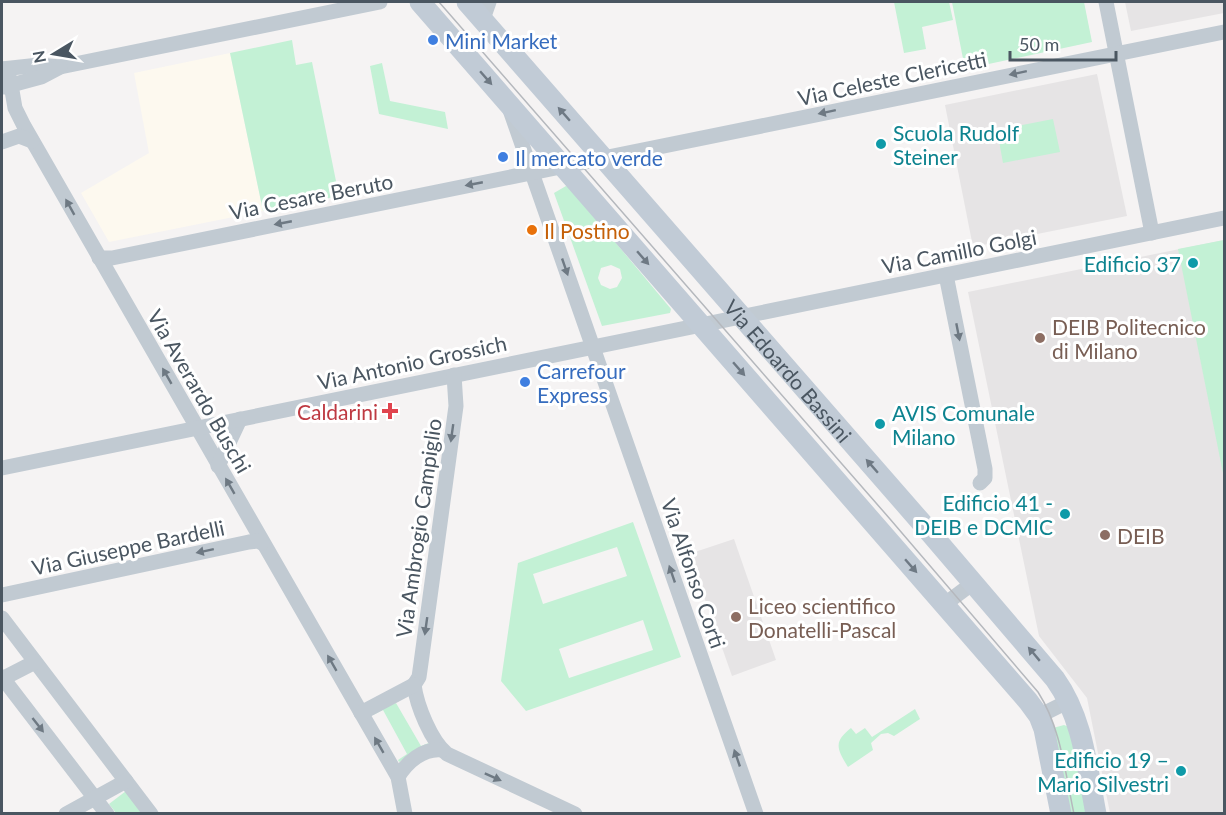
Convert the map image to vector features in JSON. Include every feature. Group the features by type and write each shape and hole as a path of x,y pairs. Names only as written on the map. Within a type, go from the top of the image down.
{"street":[{"path":"6,87 40,77 60,67 374,2"},
{"name":"Via Edoardo Bassini","path":"420,2 1028,701 1039,716 1044,729 1061,813"},
{"name":"Via Edoardo Bassini","path":"467,2 486,10 603,158 1055,679 1069,701 1080,729 1096,813"},
{"path":"1106,2 1152,233"},
{"name":"Via Celeste Clericetti","path":"603,158 1224,32"},
{"path":"3,69 39,65 60,67"},
{"name":"Via Averardo Buschi","path":"3,69 8,74 6,87 19,117 398,777 405,813"},
{"name":"Via Edoardo Bassini","path":"507,101 593,347 701,325"},
{"path":"2,142 10,137 19,136 33,141"},
{"path":"532,172 603,158"},
{"name":"Via Cesare Beruto","path":"99,258 112,258 532,172"},
{"name":"Via Camillo Golgi","path":"701,325 1224,218"},
{"path":"946,275 985,469 985,478 980,483"},
{"name":"Via Antonio Grossich","path":"2,468 593,347"},
{"name":"Via Alfonso Corti","path":"593,347 756,813"},
{"name":"Via Ambrogio Campiglio","path":"414,685 422,663 456,406 454,375"},
{"path":"218,466 240,419"},
{"name":"Via Giuseppe Bardelli","path":"2,595 249,542 262,543"},
{"path":"945,604 973,583"},
{"path":"2,618 151,813"},
{"path":"35,662 2,678 106,813"},
{"path":"361,713 414,685 417,703 442,750"},
{"path":"1039,716 1069,701"},
{"path":"398,777 405,767 425,752 434,749 442,750 458,760 575,813"},
{"path":"66,813 126,781"}],"shaded area":[{"path":"1125,2 1224,2 1224,13 1131,31"},
{"path":"230,53 263,211 109,242 81,193 149,153 134,73"},
{"path":"1097,74 1127,216 973,247 945,105"},
{"name":"DEIB","path":"1224,240 1224,813 1110,813 1087,698 1039,636 968,292"},
{"name":"Liceo scientifico Donatelli-Pascal","path":"734,539 776,660 732,676 689,554"}],"green space":[{"path":"894,2 949,2 953,20 922,27 926,49 904,53"},
{"path":"952,2 1084,2 1092,42 965,69"},
{"path":"292,40 296,65 312,62 339,196 263,211 230,53"},
{"path":"382,63 390,101 445,112 448,129 379,114 370,66"},
{"path":"1053,119 1060,152 1003,163 997,130"},
{"path":"566,186 570,188 671,309 670,313 602,326 554,193","holes":["611,265 620,269 622,278 617,287 610,289 601,285 598,278 601,268"]},
{"path":"1224,240 1224,478 1178,249"},
{"path":"633,522 681,657 526,711 501,681 518,563","holes":["617,547 627,576 543,604 533,574","643,620 653,650 569,678 559,649"]},
{"path":"396,703 421,746 431,742 399,762 398,760 407,754 383,710 373,715 372,713"},
{"path":"915,709 920,719 894,736 888,733 881,734 871,743 873,750 848,767 839,750 839,742 845,733 851,728 856,734 865,728 872,737"},
{"path":"1064,725 1069,727 1087,813 1066,813 1053,728"},
{"path":"126,791 143,813 116,813 109,804"}],"tram line":[{"path":"439,2 1038,692 1057,735 1074,814"}],"place":[{"name":"Mini Market","path":"433,40"},
{"name":"Scuola Rudolf Steiner","path":"881,144"},
{"name":"Il mercato verde","path":"503,157"},
{"name":"Il Postino","path":"532,230"},
{"name":"Edificio 37","path":"1193,263"},
{"name":"DEIB Politecnico di Milano","path":"1040,338"},
{"name":"Carrefour Express","path":"525,382"},
{"name":"Caldarini","path":"390,411"},
{"name":"AVIS Comunale Milano","path":"880,424"},
{"name":"Edificio 41 - DEIB e DCMIC","path":"1065,514"},
{"name":"DEIB","path":"1105,535"},
{"name":"Liceo scientifico Donatelli-Pascal","path":"736,617"},
{"name":"Edificio 19 – Mario Silvestri","path":"1181,771"}]}
